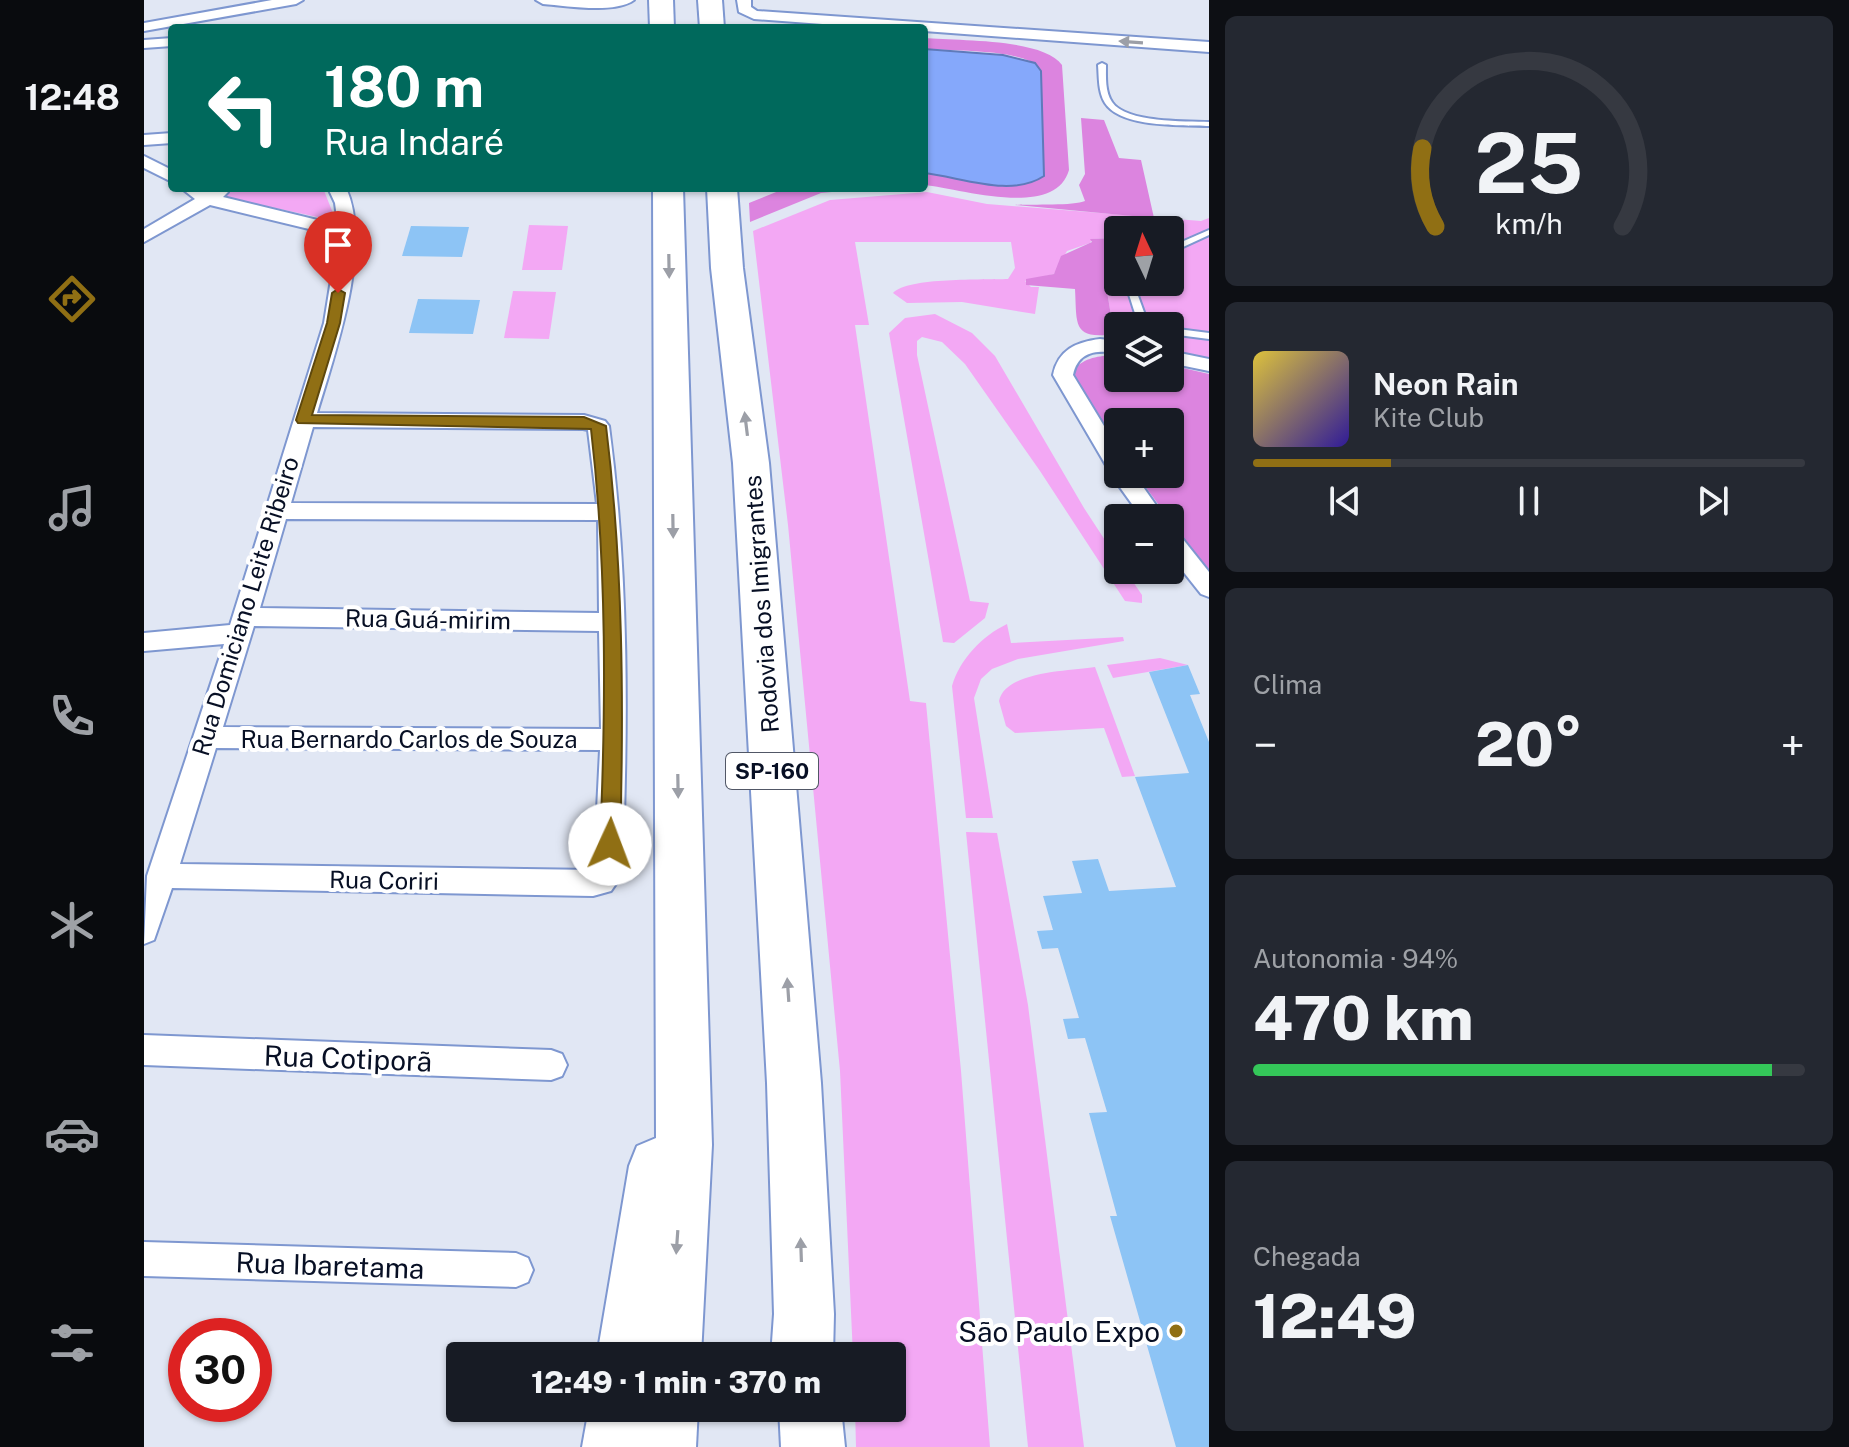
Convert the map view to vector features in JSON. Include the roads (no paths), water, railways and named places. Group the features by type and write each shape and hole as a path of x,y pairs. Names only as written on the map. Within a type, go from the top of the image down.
{"highway":[{"path":"661,0 662,24"},
{"path":"710,0 712,24"},
{"path":"668,192 684,1145 671,1342"},
{"name":"Rodovia dos Imigrantes","path":"722,192 727,268 752,479 794,1083 804,1342"},
{"path":"630,1342 681,1001"},
{"path":"614,1447 618,1422"},
{"path":"664,1447 666,1422"},
{"path":"798,1447 799,1422"},
{"path":"811,1422 813,1447"}],"street":[{"path":"144,27 296,0"},
{"path":"543,0 594,4 627,0"},
{"path":"744,0 744,9 754,15 836,15 1209,47"},
{"path":"144,44 168,42"},
{"path":"144,140 168,138"},
{"path":"144,161 168,175"},
{"path":"197,192 208,199 348,233 344,203 339,192"},
{"path":"144,237 219,192"},
{"name":"Rua Domiciano Leite Ribeiro","path":"144,931 334,323 348,233"},
{"path":"1104,346 1071,354 1064,362 1063,375 1104,444"},
{"path":"1184,360 1209,365"},
{"path":"303,420 595,424 601,432 609,512 614,740"},
{"path":"275,511 609,512"},
{"path":"1184,557 1209,588"},
{"name":"Rua Guá-mirim","path":"144,642 242,625 611,622"},
{"name":"Rua Bernardo Carlos de Souza","path":"205,737 614,740"},
{"name":"Rua Coriri","path":"161,876 593,884 605,879 609,870 614,740"},
{"name":"Rua Cotiporã","path":"144,1050 551,1065"},
{"name":"Rua Ibaretama","path":"144,1259 516,1270"}],"lane":[{"path":"1102,65 1107,102 1117,113 1209,124"},
{"path":"1184,244 1209,232"},
{"path":"1184,333 1209,336"}],"water":[{"path":"928,49 1003,55 1035,63 1041,71 1044,176 1017,185 986,184 928,174"}],"place":[{"name":"São Paulo Expo","path":"1176,1331"}]}
